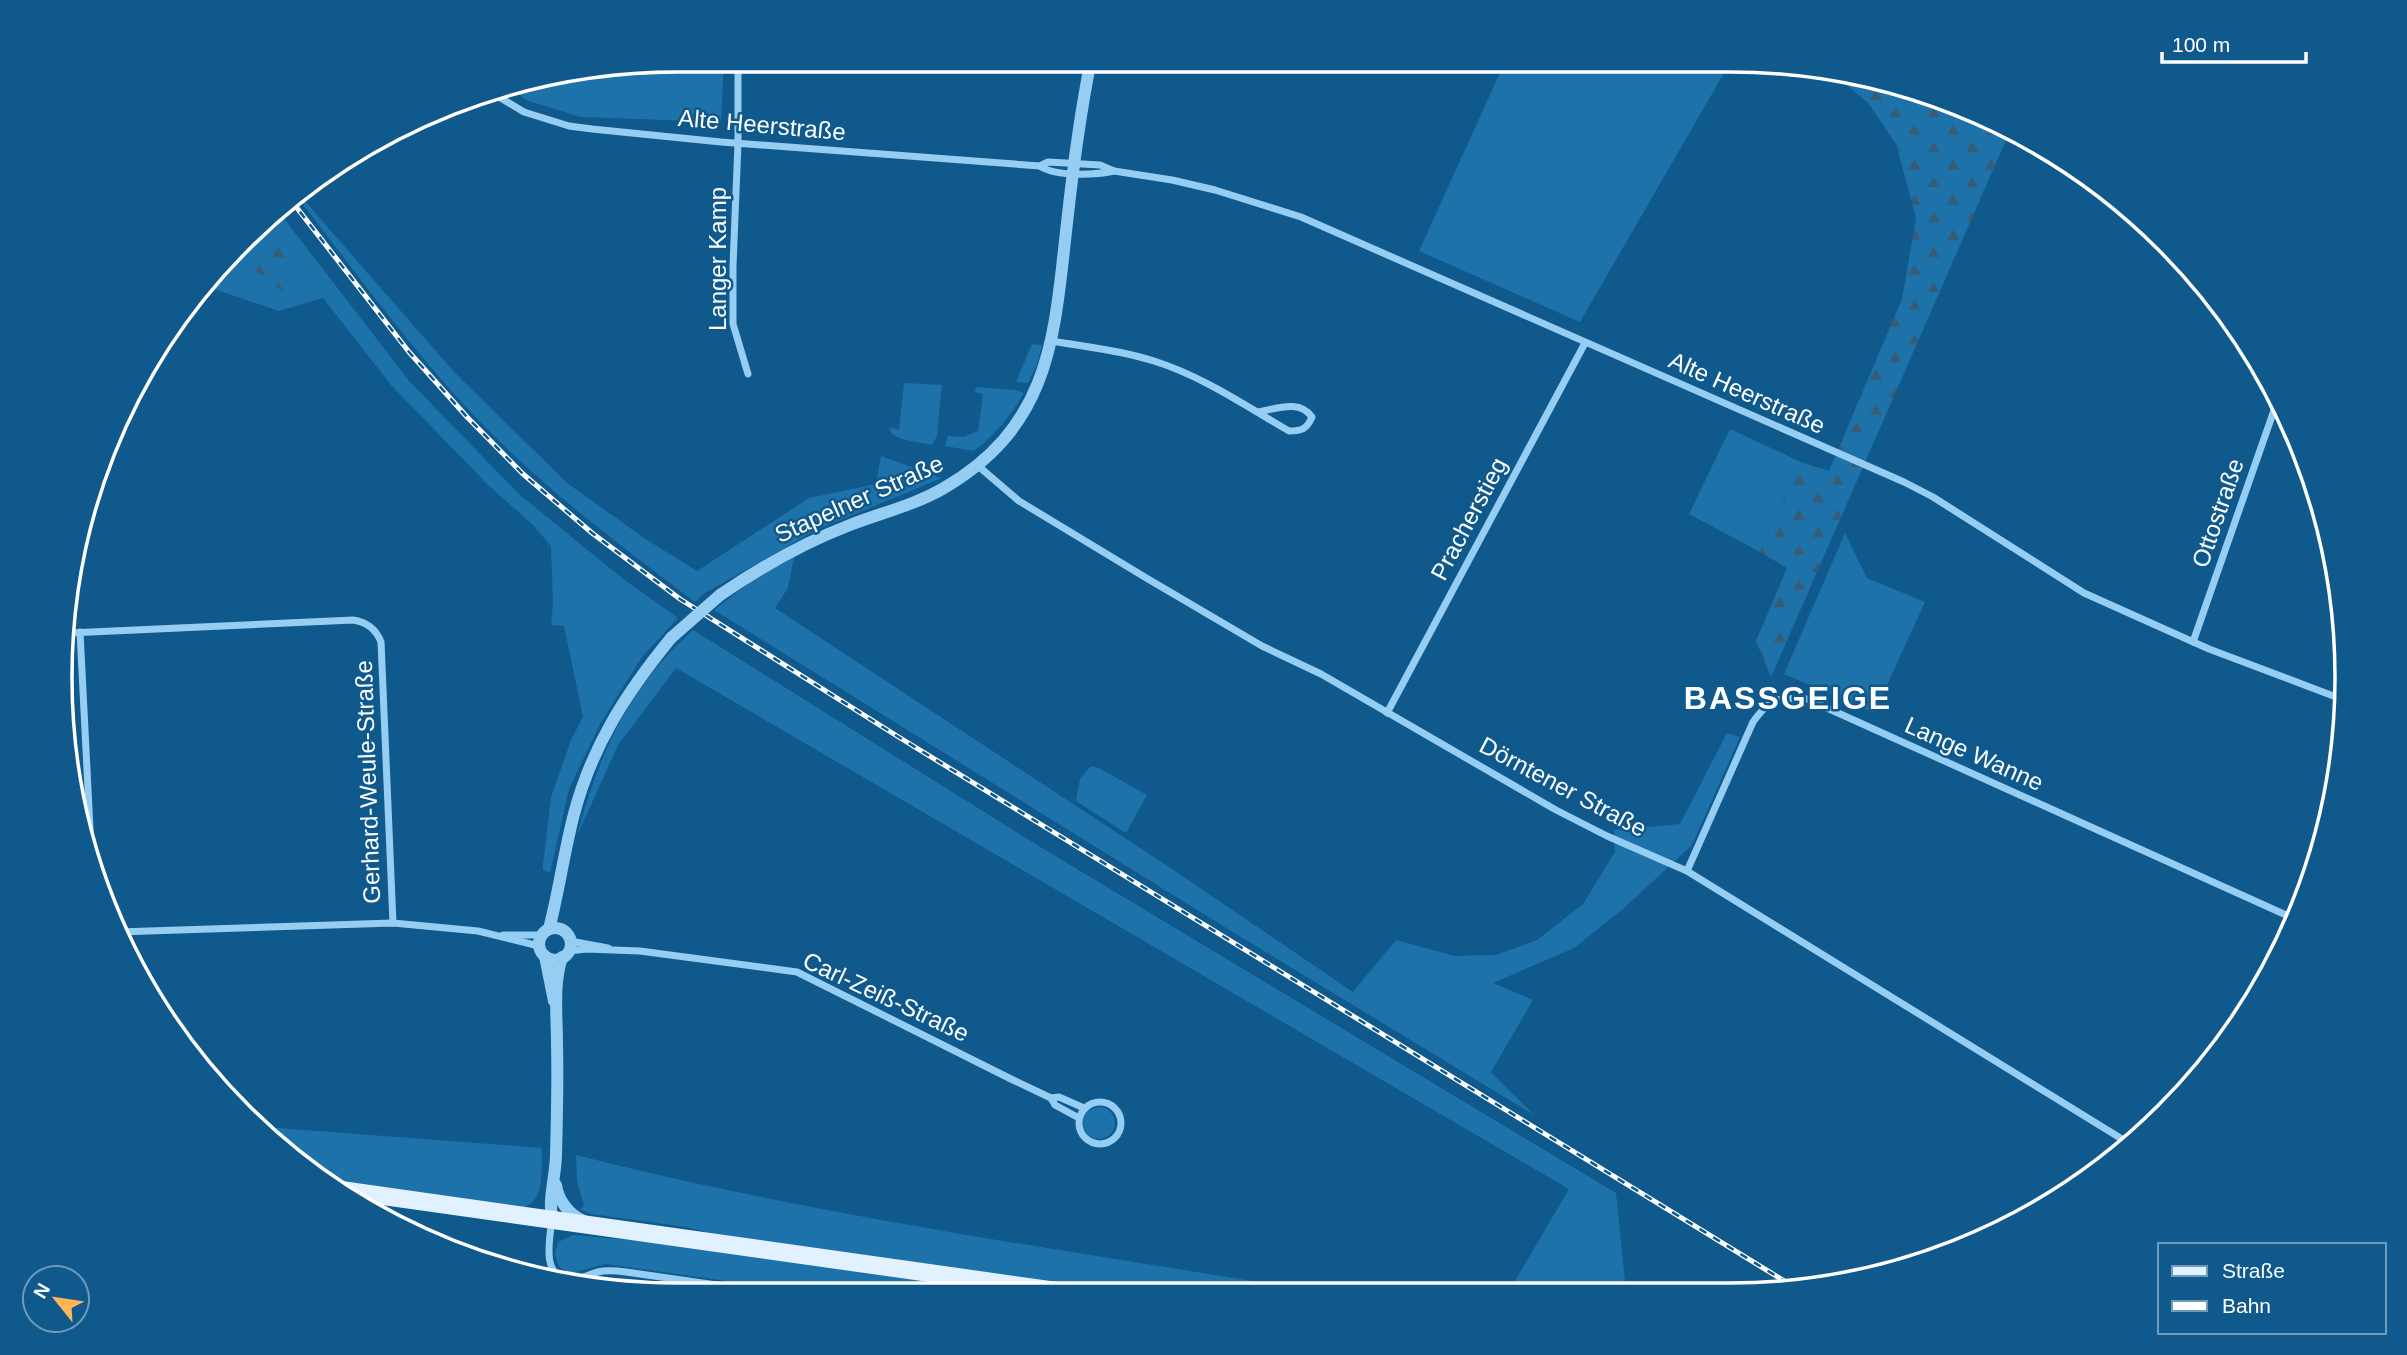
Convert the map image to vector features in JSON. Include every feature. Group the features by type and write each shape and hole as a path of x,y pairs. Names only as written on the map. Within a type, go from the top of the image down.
{"main road":[{"path":"360,1193 1002,1283"}],"street":[{"name":"Langer Kamp","path":"738,72 733,324 748,374"},
{"name":"Stapelner Straße","path":"556,1011 547,939 560,888 574,812 602,737 622,702 671,638 720,595 774,560 812,540 941,489 977,465 1013,428 1025,409 1035,391 1052,341 1073,168 1089,72"},
{"name":"Alte Heerstraße","path":"502,98 524,112 569,126 738,143 1040,166 1047,171 1073,168 1100,174 1114,171 1204,188 1301,218 1904,482 2084,593 2193,642 2335,696"},
{"path":"1052,341 1117,351 1156,362 1201,381 1257,412 1290,430 1301,431 1312,417 1306,409 1296,405 1257,412"},
{"name":"Pracherstieg","path":"1387,712 1585,343"},
{"name":"Ottostraße","path":"2193,642 2274,411"},
{"name":"Dörntener Straße","path":"977,465 1019,501 1256,643 1321,674 1556,810 1687,871 2122,1139"},
{"name":"Gerhard-Weule-Straße","path":"74,633 353,620 372,627 381,642 393,923 547,939"},
{"path":"80,632 90,825"},
{"name":"Lange Wanne","path":"1687,871 1759,713 1766,704 1783,699 1807,699 2286,915"},
{"path":"128,933 393,923"},
{"path":"547,939 567,950 553,959 547,939"},
{"name":"Stapelner Straße","path":"552,1219 558,971 567,950"},
{"name":"Carl-Zeiß-Straße","path":"567,950 640,951 805,975 1051,1098 1055,1104 1079,1118"},
{"name":"Carl-Zeiß-Straße","path":"1051,1098 1059,1097 1084,1108"},
{"path":"1098,1102 1107,1103 1114,1107 1122,1124 1118,1136 1105,1144 1090,1143 1081,1133 1079,1118 1084,1108 1098,1102"},
{"path":"554,1271 549,1262 552,1219 557,1207 555,1177"},
{"path":"557,1194 573,1215 592,1224"},
{"path":"586,1276 604,1271 626,1272 703,1283"}],"green space":[{"path":"723,72 721,122 580,117 526,100 518,93 598,77 638,73"},
{"path":"1500,72 1725,72 1580,322 1419,251"},
{"path":"1844,82 1924,104 2006,139 1771,677 1756,641 1787,568 1760,552 1801,462 1829,471 1902,299 1916,218 1896,144 1869,104"},
{"path":"305,201 455,373 567,483 644,538 697,571 809,498 876,484 881,456 942,478 816,530 705,593 695,602 572,506 502,444 446,385 302,203"},
{"path":"283,218 410,382 520,495 622,578 678,618 642,657 600,724 569,789 550,873 543,870 543,865 551,797 571,740 583,717 564,626 551,625 551,546 391,385 323,298 279,311 213,289"},
{"path":"259,240 285,242 295,254 290,296 239,259"},
{"path":"1032,344 1042,345 1037,365 1028,383 1016,382"},
{"path":"904,383 942,385 937,436 932,445 901,439 892,434 889,428 899,429"},
{"path":"976,387 1024,393 1002,425 974,451 945,446 948,436 964,437 978,431 983,394 975,392"},
{"path":"1730,429 1801,462 1760,552 1689,514"},
{"path":"1845,533 1867,578 1925,602 1874,713 1784,674"},
{"path":"794,557 788,588 775,608 1172,869 1353,992 1396,940 1455,956 1496,955 1537,940 1583,904 1615,852 1614,830 1680,824 1727,733 1740,737 1692,845 1623,909 1574,948 1493,983 1533,1000 1491,1072 1534,1115 1236,934 714,610 759,575"},
{"path":"693,630 1042,848 1616,1193 1625,1283 1514,1283 1569,1189 676,668 618,745 577,836 595,778 619,724 651,675"},
{"path":"1091,766 1147,795 1126,833 1076,801 1080,779"},
{"path":"1099,1107 1110,1112 1115,1123 1110,1134 1099,1139 1088,1134 1083,1123 1088,1112"},
{"path":"272,1128 542,1148 539,1192 530,1205 522,1208 348,1185"},
{"path":"576,1155 853,1215 1264,1283 1047,1283 715,1234 686,1227 591,1214 580,1209 584,1206 577,1181"},
{"path":"573,1235 654,1242 956,1283 740,1283 606,1264 571,1273 559,1267 555,1254 558,1242"}],"railway":[{"path":"296,207 409,352 467,417 523,474 592,533 680,599 897,736 1784,1281"}],"district":[{"name":"BASSGEIGE","path":"1788,698"}]}
